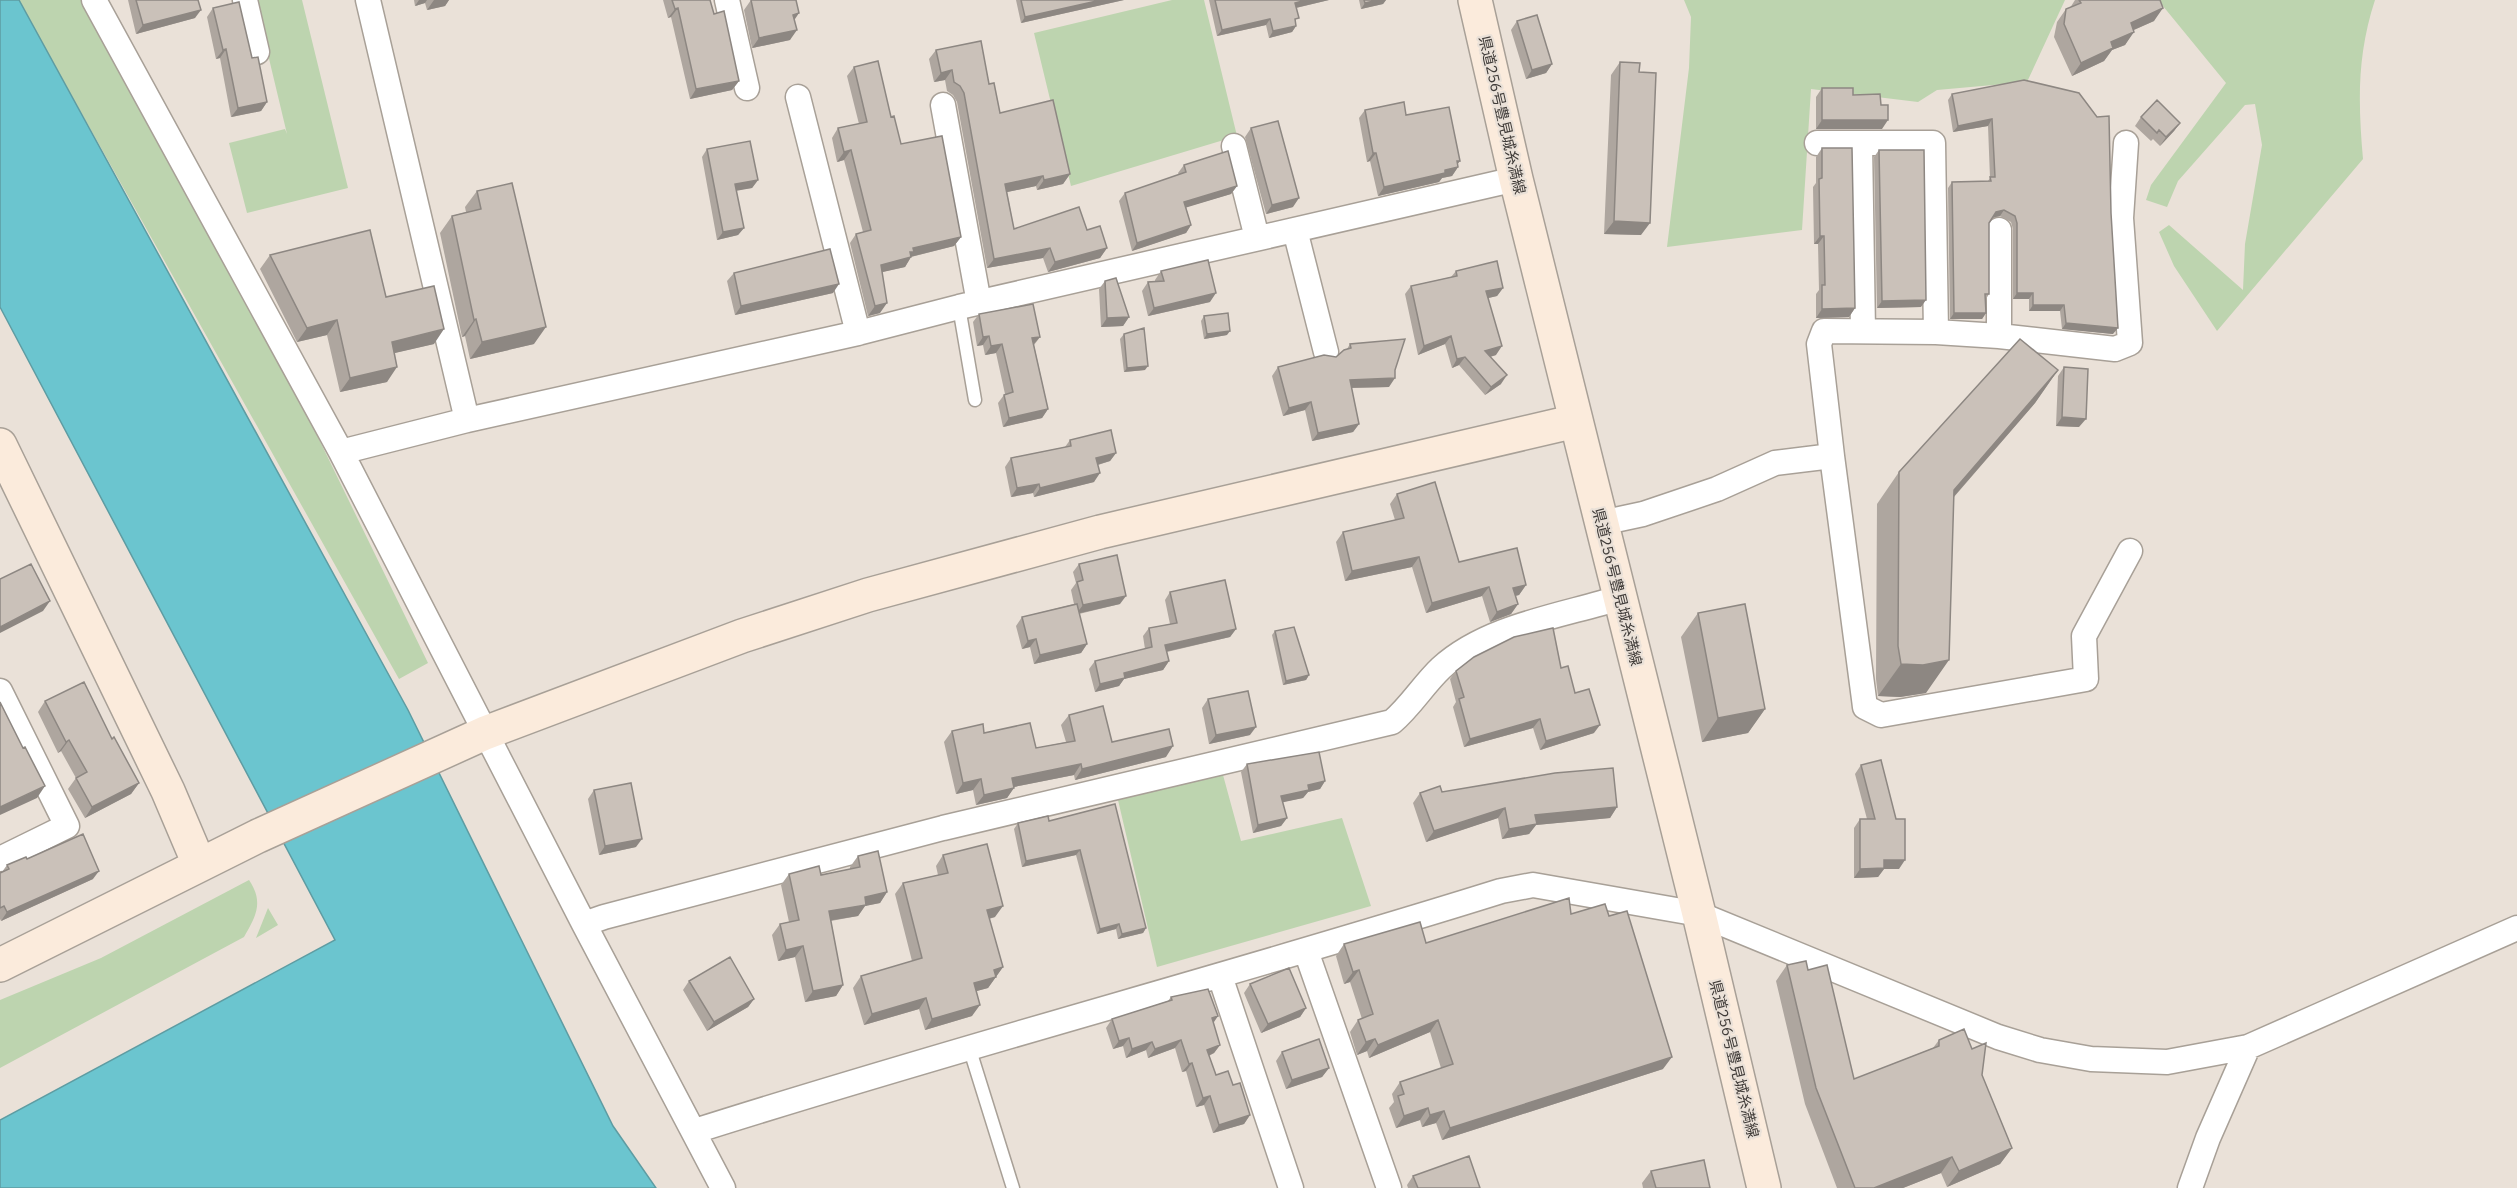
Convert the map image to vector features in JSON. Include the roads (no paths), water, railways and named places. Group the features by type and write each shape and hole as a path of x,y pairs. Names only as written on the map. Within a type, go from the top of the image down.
{"street":[{"path":"94,0 341,452 723,1188"},
{"path":"245,0 257,52"},
{"path":"368,0 467,420"},
{"path":"727,0 747,88"},
{"name":"県道256号豊見城糸満線","path":"1475,0 1516,180 1764,1183"},
{"path":"798,98 858,333"},
{"path":"942,105 969,305"},
{"path":"1860,142 1863,331"},
{"path":"1817,143 1933,143 1936,332"},
{"path":"2126,143 2121,218 2130,343 2115,349 1999,336 1936,332 1824,331 1819,344 1865,707 1881,715 2086,679 2084,636 2130,551"},
{"path":"1234,146 1257,238"},
{"path":"341,452 467,420 858,333 1257,238 1516,180"},
{"path":"1295,230 1326,352"},
{"path":"1999,230 1999,336"},
{"path":"0,965 199,864 485,733 742,636 868,595 1100,532 1576,421"},
{"path":"0,445 168,790 199,864"},
{"path":"1601,523 1643,514 1717,489 1774,463 1832,456"},
{"path":"584,924 943,828 1392,722 1404,712 1441,668 1465,650 1495,634 1619,598"},
{"path":"0,691 67,826 0,859"},
{"path":"695,1131 969,1047 1306,951 1501,891 1533,885 1699,914 1998,1037 2040,1050 2091,1059 2168,1062 2248,1047 2517,928"},
{"path":"1306,951 1389,1188"},
{"path":"1220,976 1291,1188"},
{"path":"2190,1188 2208,1138 2248,1047"}],"lane":[{"path":"969,305 975,400"},
{"path":"969,1047 1013,1188"}],"water":[{"path":"0,0 19,0 408,710 613,1126 656,1188 0,1188 0,1120 335,940 0,307"}]}
